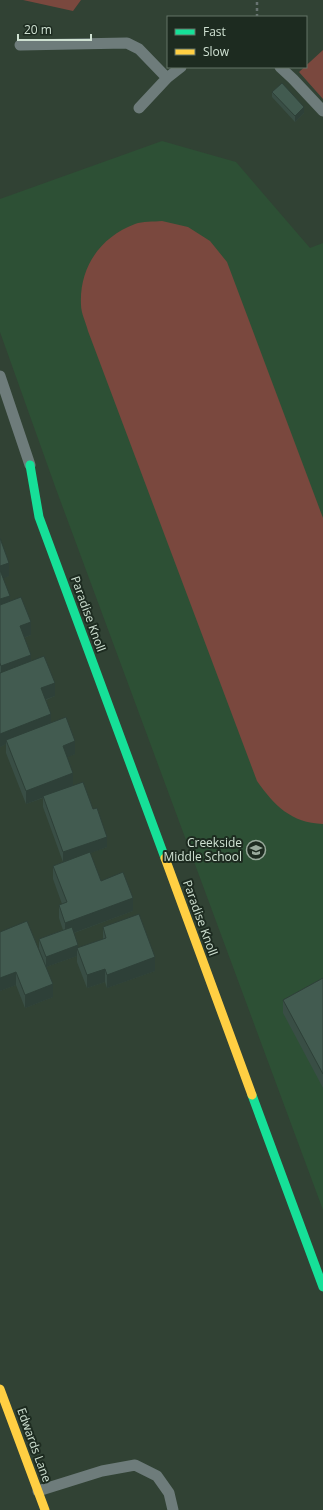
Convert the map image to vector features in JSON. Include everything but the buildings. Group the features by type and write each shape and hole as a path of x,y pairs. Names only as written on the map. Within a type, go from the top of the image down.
{"street":[{"name":"Paradise Knoll","path":"30,465 39,517 323,1287"},
{"name":"Edwards Lane","path":"0,1388 45,1510"}],"lane":[{"path":"20,45 127,43 139,49 168,78"},
{"path":"139,108 180,68"},
{"path":"281,68 323,112"},
{"path":"0,376 30,465"},
{"path":"38,1491 102,1471 135,1465 157,1476 169,1493 173,1510"}],"path":[{"path":"257,0 257,16"}],"shaded area":[{"path":"23,0 81,0 73,11"},
{"path":"323,50 323,99 299,72 303,68 307,68 307,65"},
{"name":"Creekside Middle School","path":"162,141 236,162 310,248 323,243 323,1210 56,489 0,332 0,199"},
{"path":"162,221 188,227 210,241 227,262 323,518 323,824 302,820 284,811 270,798 257,781 88,331 81,308 81,291 88,267 102,246 112,237 135,224"}],"traffic: fast":[{"path":"30,465 39,517 165,858"},
{"path":"252,1095 323,1287"}],"traffic: slow":[{"path":"165,858 252,1095"},
{"path":"0,1389 45,1510"}],"place":[{"name":"Creekside Middle School","path":"256,850"}]}
